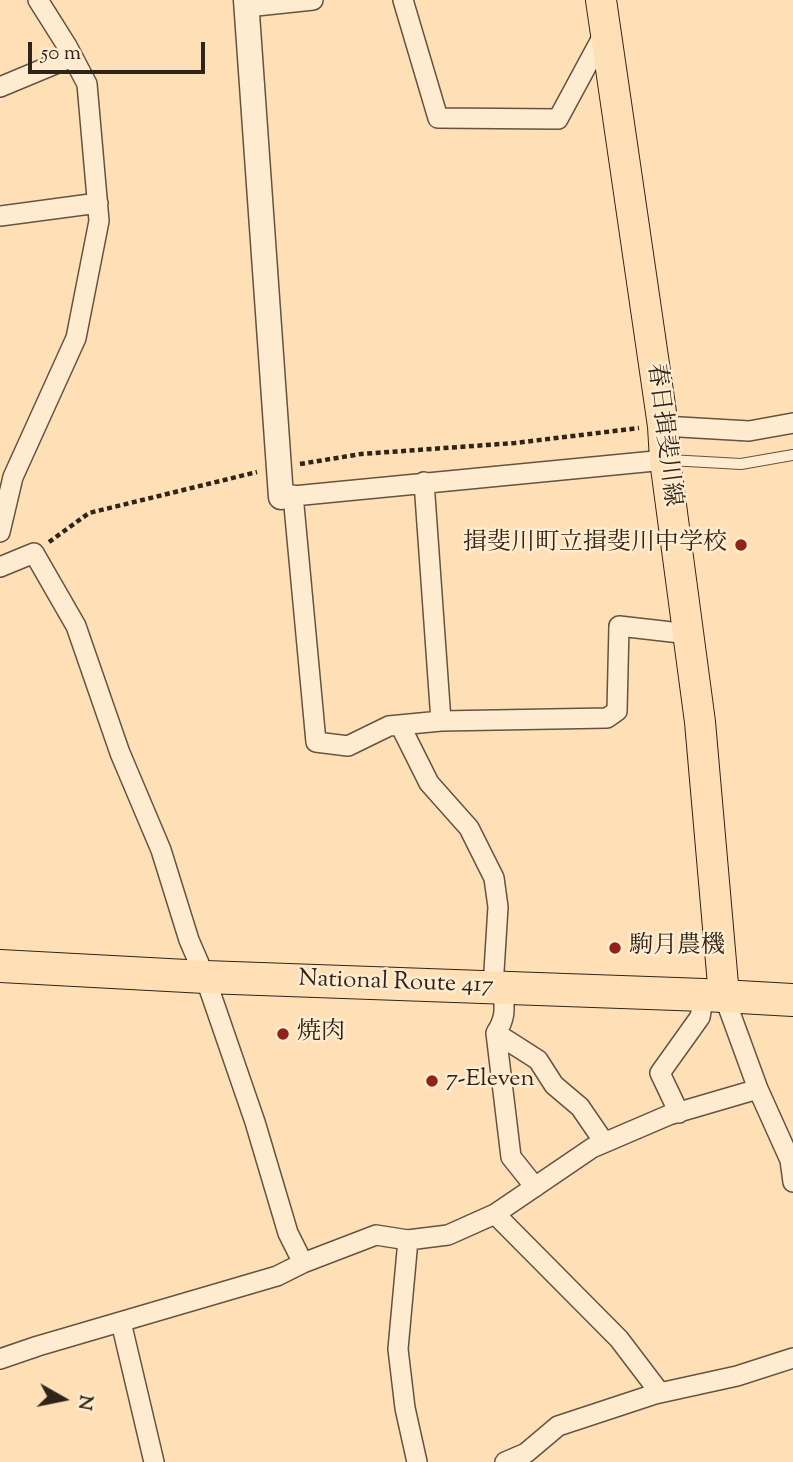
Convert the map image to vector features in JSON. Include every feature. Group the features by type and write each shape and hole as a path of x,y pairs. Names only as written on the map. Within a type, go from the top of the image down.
{"highway":[{"name":"National Route 417","path":"0,966 205,977 793,1000"}],"main road":[{"name":"春日揖斐川線","path":"601,0 663,426 665,460 701,722 714,995"}],"street":[{"path":"0,532 13,477 76,338 99,221 87,84 38,0"},
{"path":"313,0 246,4 287,496 316,742 348,746 389,726 442,721 607,718 617,711 619,626 689,634"},
{"path":"403,0 438,118 558,119 606,30"},
{"path":"0,88 72,57"},
{"path":"0,216 98,203"},
{"path":"663,426 749,431 793,423"},
{"path":"287,496 665,460"},
{"path":"424,482 442,721"},
{"path":"0,567 34,553 76,626 120,753 161,850 189,940 205,977 256,1122 288,1233 303,1264"},
{"path":"400,725 429,783 469,828 494,878 498,907 498,988 505,1016 496,1036 511,1157 535,1187"},
{"path":"714,995 758,1089 785,1128 793,1182"},
{"path":"679,1113 660,1073 714,995"},
{"path":"496,1036 502,1037 538,1060 554,1085 580,1107 604,1142"},
{"path":"0,1359 277,1276 376,1235 408,1240 448,1235 495,1214 604,1142 679,1113 758,1089"},
{"path":"495,1214 619,1339 660,1394"},
{"path":"408,1240 398,1349 405,1408 417,1462"},
{"path":"121,1322 154,1462"},
{"path":"505,1462 526,1453 558,1426 660,1394 737,1376 793,1358"}],"lane":[{"path":"665,460 741,464 793,455"}],"place":[{"name":"揖斐川町立揖斐川中学校","path":"741,545"},
{"name":"駒月農機","path":"615,948"},
{"name":"焼肉","path":"283,1034"},
{"name":"7-Eleven","path":"432,1081"}]}
